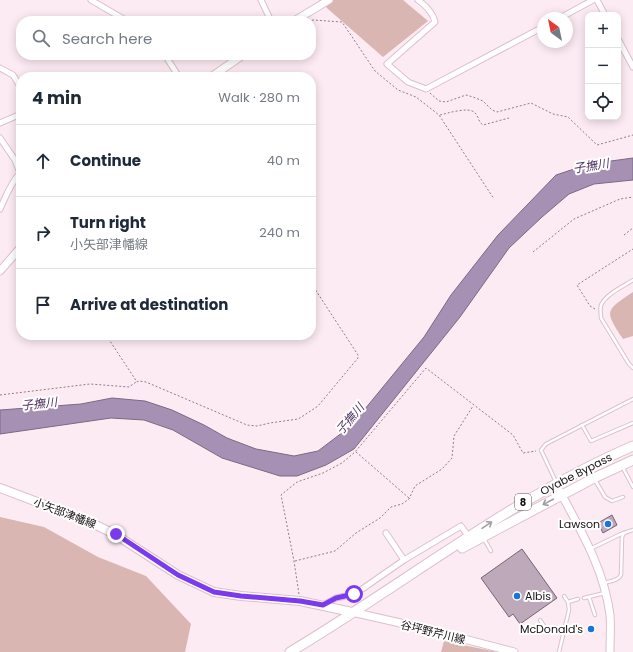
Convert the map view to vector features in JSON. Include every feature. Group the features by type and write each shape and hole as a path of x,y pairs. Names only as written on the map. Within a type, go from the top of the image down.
{"highway":[{"name":"Oyabe Bypass","path":"290,652 420,569 504,513 556,484 633,446"},
{"name":"Oyabe Bypass","path":"420,569 594,478 633,460"}],"main road":[{"name":"小矢部津幡線","path":"0,488 90,522 116,534 178,575 214,592 300,601 352,612"}],"street":[{"path":"91,0 118,16"},
{"path":"261,0 269,16"},
{"path":"302,16 329,0"},
{"path":"418,0 426,6 435,22 387,64 408,82 426,90 537,30"},
{"path":"571,12 593,0"},
{"path":"597,0 603,12"},
{"path":"621,45 633,67"},
{"path":"168,60 177,72"},
{"path":"218,72 236,60"},
{"path":"0,68 13,76 16,80"},
{"path":"0,123 16,116"},
{"path":"0,138 16,163"},
{"path":"0,209 7,191 16,178"},
{"path":"0,271 16,253"},
{"path":"556,484 598,565 606,593 610,615 610,652"},
{"path":"323,605 336,598 354,594 404,560 461,526 469,537"},
{"path":"386,532 404,560"},
{"name":"谷坪野芹川線","path":"352,612 514,652"}],"lane":[{"path":"633,280 604,300 600,310 601,318 629,364 633,368"},
{"path":"556,484 542,455 541,450 546,444 633,399"},
{"path":"582,425 591,441 633,423"},
{"path":"621,465 633,487"},
{"path":"594,478 605,497 612,501 622,497"},
{"path":"590,549 633,530"},
{"path":"603,583 615,580 621,575 622,537 624,533"},
{"path":"483,537 491,551"},
{"path":"584,598 606,593"},
{"path":"559,652 569,610 568,602 564,596"},
{"path":"589,597 595,615"},
{"path":"568,602 578,599"},
{"path":"540,620 546,629 563,633"}],"path":[{"path":"316,20 342,22 348,28 357,46 374,71 398,90 416,97 440,115 494,199"},
{"path":"426,90 439,101 446,102 466,95 483,101 492,110 498,112 531,103 553,114 568,117 597,145 633,135"},
{"path":"440,115 458,111 471,111 475,113 480,123 483,125 509,118"},
{"path":"533,252 574,219 620,199 633,197"},
{"path":"624,236 633,228"},
{"path":"600,310 596,310 590,306 577,285 633,249"},
{"path":"0,395 90,384 129,387 139,381 146,382 247,425 257,426 298,419 318,406 358,358 358,354 316,291"},
{"path":"109,340 137,382"},
{"path":"300,601 281,495 297,482 323,473 342,463 355,452 426,368 473,406 513,435 523,453 541,450"},
{"path":"294,561 334,551 356,533 380,518 391,507 402,504 409,499 415,486 442,469 452,458 454,436 473,406"},
{"path":"355,452 409,499"}],"shaded area":[{"path":"319,0 403,0 428,21 383,57"},
{"path":"633,292 633,336 623,339 610,316 610,312 617,303"},
{"path":"0,517 44,527 98,557 146,576 191,624 185,652 0,652"},
{"path":"444,641 497,652 441,652"}],"water":[{"name":"子撫川","path":"633,158 633,180 594,184 569,194 509,248 460,317 354,449 326,465 297,476 280,476 222,458 173,430 144,420 111,418 0,434 0,410 81,404 112,398 145,401 172,410 227,438 256,449 294,456 318,451 351,426 424,337 451,295 498,235 556,175 589,164"}],"building":[{"name":"Lawson","path":"612,515 617,525 603,533 598,523"},
{"path":"522,549 557,598 520,624 513,614 509,617 481,578"}],"place":[{"name":"Lawson","path":"608,524"},
{"name":"Albis","path":"517,596"},
{"name":"McDonald's","path":"591,629"}],"route":[{"path":"116,534 178,575 214,592 300,601 323,605 336,598 354,594"}]}
